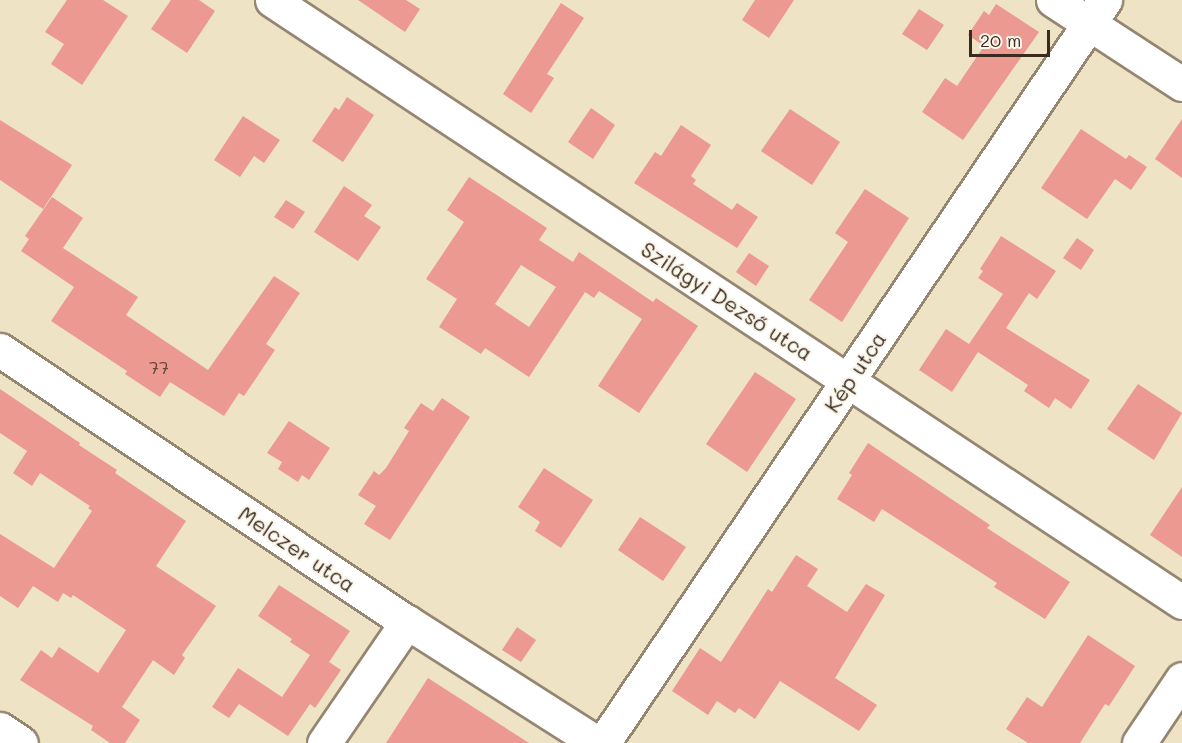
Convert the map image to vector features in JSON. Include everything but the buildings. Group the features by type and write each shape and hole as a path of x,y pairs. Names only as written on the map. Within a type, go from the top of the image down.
{"street":[{"name":"Szilágyi Dezső utca","path":"272,0 1182,602"},
{"path":"1053,0 1097,12 1182,84"},
{"name":"Kép utca","path":"603,743 1097,12"},
{"name":"Melczer utca","path":"0,350 407,622 597,743"},
{"path":"324,743 407,622"},
{"path":"1139,743 1182,679"},
{"path":"0,729 21,743"}]}
